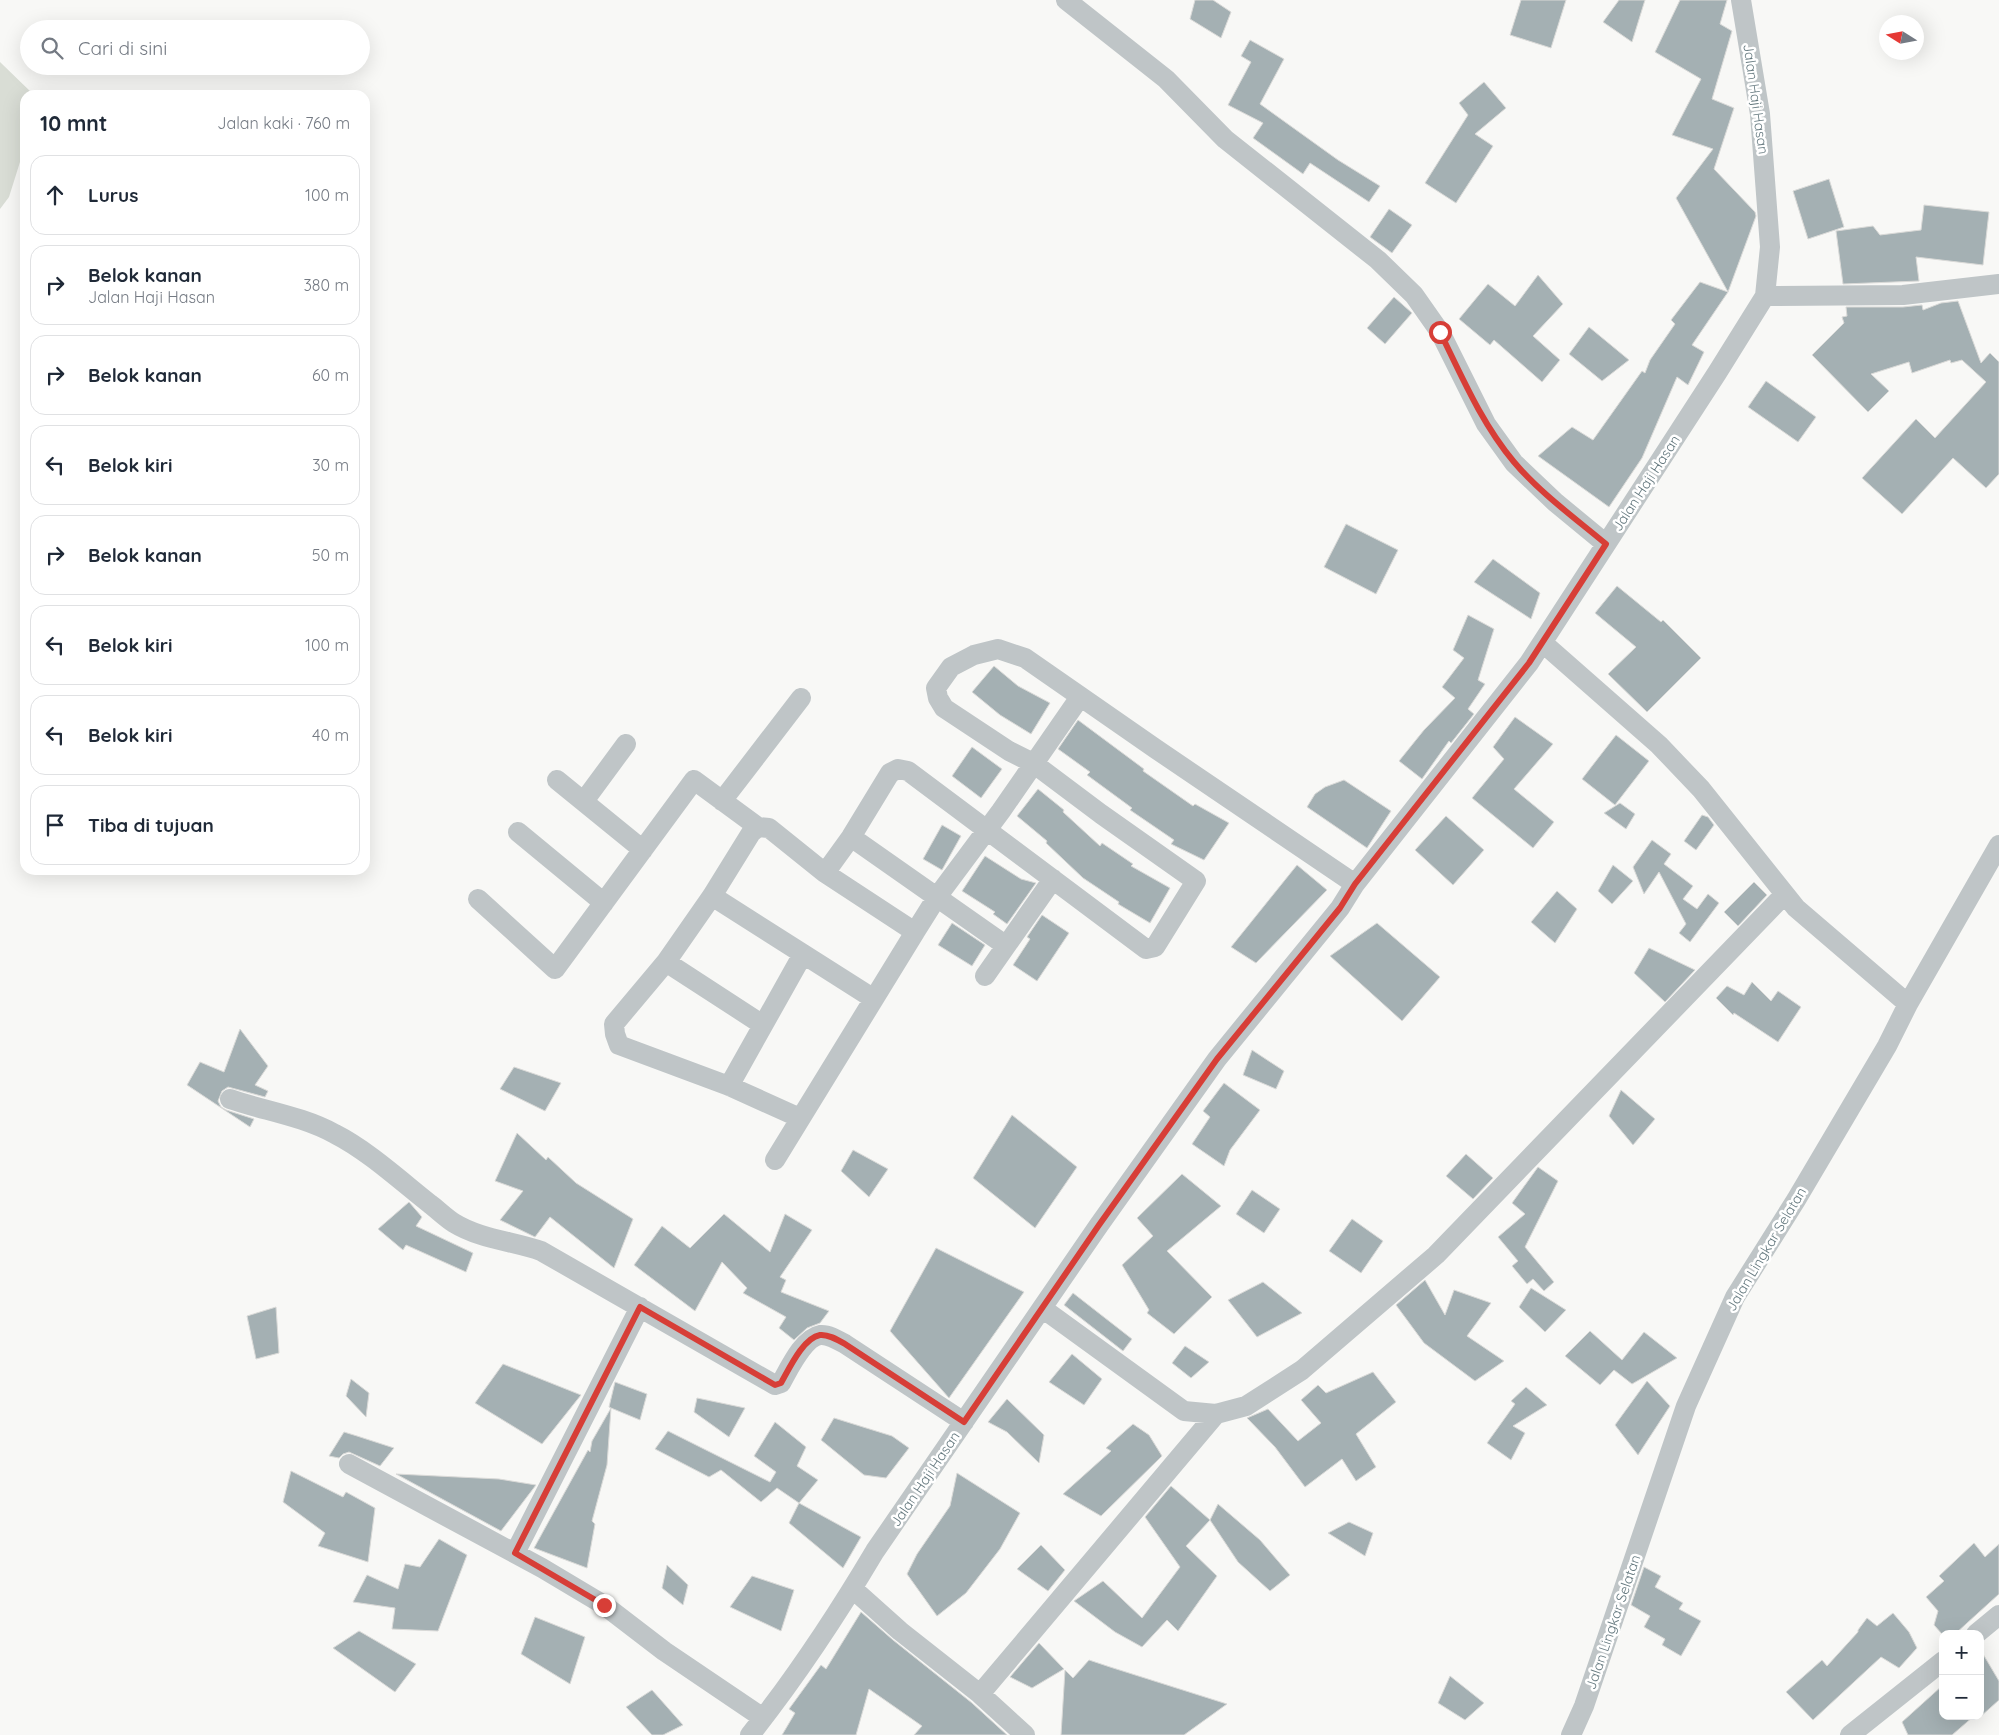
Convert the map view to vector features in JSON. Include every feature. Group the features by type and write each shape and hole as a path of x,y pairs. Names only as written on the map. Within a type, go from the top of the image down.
{"street":[{"path":"1066,0 1166,79 1225,139 1378,260 1414,295 1440,332 1486,424 1514,463 1555,502 1606,544"},
{"name":"Jalan Haji Hasan","path":"750,1735 787,1688 853,1589 875,1551 1042,1308 1217,1059 1340,908 1355,884 1529,663 1765,296 1770,247 1765,169 1760,114 1741,0"},
{"path":"1765,296 1903,295 1999,284"},
{"path":"1543,642 1659,745 1701,789 1796,908 1908,1004"},
{"path":"825,873 851,837 890,773 898,769 908,771 1146,949 1156,946 1196,881 1033,763 1009,751 944,708 938,698 936,688 951,667 974,655 998,649 1026,658 1080,697 1355,884"},
{"path":"775,1160 937,897 987,831 1080,697"},
{"path":"722,801 800,698"},
{"path":"584,801 626,744"},
{"path":"557,780 643,850"},
{"path":"478,899 554,969 694,780 758,827 769,828 825,873 915,932"},
{"path":"758,827 751,832 712,896 666,962 614,1024 615,1034 619,1045 729,1086 800,1118"},
{"path":"518,832 604,903"},
{"path":"851,837 1005,945"},
{"name":"Jalan Lingkar Selatan","path":"1571,1735 1584,1706 1686,1406 1735,1296 1801,1191 1887,1046 1908,1004 1999,845"},
{"path":"985,976 1053,879"},
{"path":"1042,1308 1184,1411 1216,1414 1246,1406 1302,1370 1436,1255 1784,895"},
{"path":"712,896 874,999"},
{"path":"729,1086 803,954"},
{"path":"666,962 763,1025"},
{"path":"230,1099 261,1110 297,1118 335,1134 376,1162 454,1223 479,1235 521,1244 541,1251 775,1385 781,1383 802,1347 814,1337 820,1335 827,1336 845,1344 964,1422"},
{"path":"515,1553 640,1307"},
{"path":"980,1694 1216,1414"},
{"path":"349,1464 515,1553 604,1605 664,1651 763,1718"},
{"path":"853,1589 900,1631 980,1694 1025,1735"},
{"path":"1981,1630 1999,1615"},
{"path":"1850,1735 1939,1664"}],"shaded area":[{"path":"0,62 29,90 20,90 20,162 9,197 0,209"}],"building":[{"path":"1195,0 1213,0 1231,12 1221,38 1190,19"},
{"path":"1521,0 1566,0 1551,48 1510,35"},
{"path":"1619,0 1645,0 1632,42 1603,22"},
{"path":"1680,0 1727,0 1720,24 1732,31 1712,99 1734,108 1714,169 1755,212 1756,216 1728,292 1676,198 1713,149 1672,135 1701,79 1655,52"},
{"path":"1250,40 1284,59 1260,104 1338,160 1380,186 1369,202 1310,163 1303,174 1253,138 1263,123 1228,105 1251,62 1241,56"},
{"path":"1484,82 1506,108 1475,134 1493,146 1456,203 1425,183 1468,115 1459,103"},
{"path":"1829,179 1844,227 1808,239 1793,191"},
{"path":"1924,205 1989,212 1983,265 1916,257 1919,281 1843,284 1836,231 1873,226 1880,235 1921,230"},
{"path":"1389,209 1412,225 1392,253 1370,237"},
{"path":"1538,275 1563,304 1533,336 1560,360 1542,382 1494,340 1490,345 1459,319 1488,284 1515,306"},
{"path":"1700,282 1728,292 1692,345 1704,352 1688,385 1677,377 1642,458 1609,507 1538,456 1572,427 1593,440 1642,371 1645,373 1650,360 1675,324 1671,320"},
{"path":"1394,297 1412,313 1385,344 1367,328"},
{"path":"1958,301 1981,363 1990,353 1999,362 1999,474 1986,488 1953,458 1902,514 1862,478 1916,419 1935,438 1986,382 1962,360 1951,363 1950,360 1912,373 1909,362 1871,374 1889,391 1868,412 1812,355 1844,323 1842,317 1847,316 1846,307 1922,305 1923,310 1941,303"},
{"path":"1589,327 1629,360 1602,381 1569,354"},
{"path":"1766,381 1816,417 1798,442 1748,407"},
{"path":"1346,524 1398,550 1376,594 1324,567"},
{"path":"1493,559 1540,593 1531,619 1474,582"},
{"path":"1617,586 1661,622 1663,620 1701,658 1647,712 1608,674 1636,647 1595,613"},
{"path":"1468,615 1494,629 1478,680 1485,684 1468,709 1474,714 1451,743 1449,741 1422,779 1399,761 1424,730 1455,698 1442,687 1464,658 1453,650"},
{"path":"994,666 1018,686 1050,703 1031,734 1000,715 972,692"},
{"path":"1515,717 1553,744 1514,789 1554,822 1533,848 1472,798 1504,759 1493,747"},
{"path":"1078,720 1144,769 1143,771 1193,806 1195,804 1229,823 1204,860 1171,844 1174,840 1130,810 1132,808 1087,775 1090,772 1058,749"},
{"path":"1616,735 1649,761 1615,805 1582,779"},
{"path":"972,747 1002,769 981,798 952,776"},
{"path":"1344,780 1391,811 1367,848 1307,807 1315,794 1325,787"},
{"path":"1038,789 1064,810 1063,812 1100,846 1102,843 1133,864 1131,866 1170,888 1150,923 1118,904 1119,902 1083,878 1046,843 1047,841 1017,816"},
{"path":"1620,803 1635,814 1626,829 1604,813"},
{"path":"1702,815 1708,817 1714,825 1696,850 1684,841"},
{"path":"1446,816 1484,850 1453,885 1415,850"},
{"path":"942,825 961,836 942,870 923,859"},
{"path":"1652,840 1671,854 1664,864 1693,886 1683,899 1697,909 1708,894 1719,903 1690,942 1679,933 1686,924 1659,872 1644,894 1633,867"},
{"path":"985,856 1021,879 1036,883 1007,924 993,914 995,912 962,891"},
{"path":"1297,865 1327,890 1256,963 1231,947"},
{"path":"1613,865 1633,881 1612,904 1598,891"},
{"path":"1754,882 1767,895 1738,926 1724,912"},
{"path":"1557,891 1577,909 1555,943 1531,922"},
{"path":"1042,915 1069,933 1037,981 1013,965 1030,939 1027,937"},
{"path":"952,923 985,945 972,966 938,945"},
{"path":"1377,923 1440,977 1402,1021 1330,956"},
{"path":"1649,948 1695,970 1665,1002 1634,973"},
{"path":"1752,982 1771,1001 1778,991 1801,1007 1778,1042 1734,1013 1733,1015 1716,998 1727,986 1744,995"},
{"path":"240,1029 268,1066 255,1085 268,1091 265,1097 228,1087 222,1091 218,1101 221,1107 226,1110 254,1119 250,1127 187,1085 200,1062 224,1072"},
{"path":"1252,1050 1284,1071 1276,1089 1243,1075"},
{"path":"514,1067 561,1083 545,1111 500,1089"},
{"path":"1224,1083 1260,1110 1230,1150 1224,1166 1192,1144 1210,1117 1203,1111"},
{"path":"1621,1090 1655,1119 1633,1145 1609,1116"},
{"path":"1012,1115 1077,1167 1035,1228 973,1178"},
{"path":"517,1133 546,1160 548,1157 576,1183 633,1219 614,1268 550,1217 535,1237 500,1220 523,1191 495,1181"},
{"path":"853,1150 888,1169 869,1197 841,1171"},
{"path":"1466,1154 1493,1178 1473,1199 1446,1176"},
{"path":"1538,1167 1558,1181 1525,1247 1554,1282 1544,1291 1533,1279 1527,1284 1512,1266 1518,1261 1498,1237 1525,1214 1512,1203"},
{"path":"1182,1174 1221,1206 1167,1251 1212,1297 1174,1334 1147,1313 1149,1310 1122,1265 1153,1236 1137,1218"},
{"path":"1252,1190 1280,1209 1264,1233 1236,1214"},
{"path":"409,1202 422,1217 416,1226 473,1253 466,1272 406,1245 403,1250 378,1229"},
{"path":"724,1214 770,1252 785,1214 812,1230 780,1277 786,1280 781,1292 829,1311 820,1323 807,1328 794,1340 779,1328 786,1317 743,1293 747,1288 722,1262 695,1311 634,1265 662,1226 690,1248"},
{"path":"1352,1219 1383,1241 1361,1273 1329,1251"},
{"path":"936,1248 1024,1292 949,1398 890,1331"},
{"path":"1425,1280 1445,1315 1454,1290 1491,1303 1467,1336 1504,1361 1475,1381 1424,1343 1396,1305"},
{"path":"1263,1282 1302,1313 1257,1337 1228,1300"},
{"path":"1531,1288 1566,1310 1545,1332 1519,1307"},
{"path":"1073,1293 1132,1339 1123,1351 1064,1305"},
{"path":"276,1307 279,1353 256,1359 247,1316"},
{"path":"1590,1331 1622,1360 1644,1332 1677,1358 1632,1384 1614,1370 1600,1385 1565,1356"},
{"path":"1185,1346 1209,1362 1191,1378 1172,1363"},
{"path":"1072,1354 1102,1379 1084,1405 1049,1382"},
{"path":"503,1364 581,1395 542,1444 475,1403"},
{"path":"1373,1372 1396,1402 1356,1434 1376,1467 1356,1481 1342,1459 1305,1487 1275,1447 1247,1418 1268,1409 1298,1441 1321,1423 1301,1400 1318,1385 1326,1393"},
{"path":"351,1379 369,1393 366,1417 346,1396"},
{"path":"1647,1381 1670,1406 1638,1455 1615,1425"},
{"path":"615,1382 647,1394 640,1420 609,1407"},
{"path":"1526,1387 1547,1405 1513,1426 1525,1433 1511,1460 1487,1443 1515,1404 1511,1401"},
{"path":"697,1398 745,1408 729,1437 694,1412"},
{"path":"1007,1399 1044,1435 1039,1463 1007,1432 988,1422"},
{"path":"611,1408 607,1465 592,1521 595,1524 587,1568 534,1548 588,1450 590,1452 592,1441"},
{"path":"834,1418 892,1436 909,1448 886,1478 864,1475 821,1440"},
{"path":"775,1422 806,1447 797,1466 818,1480 799,1503 777,1488 761,1502 721,1470 709,1477 655,1449 668,1431 770,1482 776,1472 754,1456"},
{"path":"1133,1424 1149,1435 1162,1456 1101,1516 1063,1494 1111,1451 1106,1448"},
{"path":"344,1432 394,1448 380,1466 349,1452 339,1458 329,1456"},
{"path":"291,1471 343,1497 346,1492 375,1508 368,1562 318,1546 325,1533 283,1502"},
{"path":"957,1473 1020,1513 1000,1549 966,1593 937,1616 907,1574 917,1554 950,1506"},
{"path":"396,1474 499,1479 536,1485 501,1531"},
{"path":"1171,1486 1210,1520 1186,1546 1217,1576 1178,1631 1167,1620 1142,1647 1115,1632 1074,1601 1103,1581 1142,1618 1180,1567 1145,1517"},
{"path":"799,1503 861,1537 843,1568 789,1523"},
{"path":"1218,1504 1260,1540 1290,1575 1270,1591 1238,1562 1210,1520"},
{"path":"1349,1522 1373,1533 1365,1556 1328,1533"},
{"path":"439,1539 467,1555 438,1631 392,1629 395,1608 353,1602 367,1575 398,1589 405,1564 420,1567"},
{"path":"1974,1543 1985,1557 1999,1544 1999,1594 1959,1630 1939,1631 1934,1625 1938,1611 1926,1597 1944,1581 1939,1576"},
{"path":"1041,1545 1065,1570 1048,1591 1017,1569"},
{"path":"667,1565 688,1585 683,1605 662,1588"},
{"path":"1644,1567 1661,1576 1655,1587 1683,1603 1679,1609 1701,1621 1681,1656 1662,1645 1665,1639 1644,1627 1650,1616 1631,1605"},
{"path":"752,1576 794,1590 781,1631 730,1607"},
{"path":"861,1612 972,1703 1007,1735 914,1735 922,1726 869,1689 856,1735 782,1735 795,1713 789,1709 821,1665 826,1669"},
{"path":"1893,1613 1909,1632 1917,1648 1899,1668 1881,1657 1813,1720 1786,1692 1822,1660 1827,1666 1858,1632 1867,1618 1877,1626"},
{"path":"535,1617 585,1637 570,1684 521,1654"},
{"path":"359,1631 416,1664 395,1692 333,1648"},
{"path":"1039,1643 1064,1669 1032,1688 1010,1677"},
{"path":"1984,1656 1999,1681 1999,1700 1984,1713"},
{"path":"1089,1660 1227,1704 1184,1735 1061,1735 1065,1670 1073,1678"},
{"path":"1450,1676 1484,1703 1465,1720 1438,1703"},
{"path":"1939,1689 1939,1720 1969,1720 1952,1735 1908,1735 1902,1722"},
{"path":"652,1690 683,1725 663,1735 652,1735 626,1707"}],"route":[{"path":"604,1605 515,1553 640,1307 775,1385 781,1383 802,1347 814,1337 820,1335 827,1336 845,1344 964,1422 1099,1225 1217,1059 1340,908 1355,884 1529,663 1543,642 1606,544 1555,502 1514,463 1486,424 1440,332"}]}
